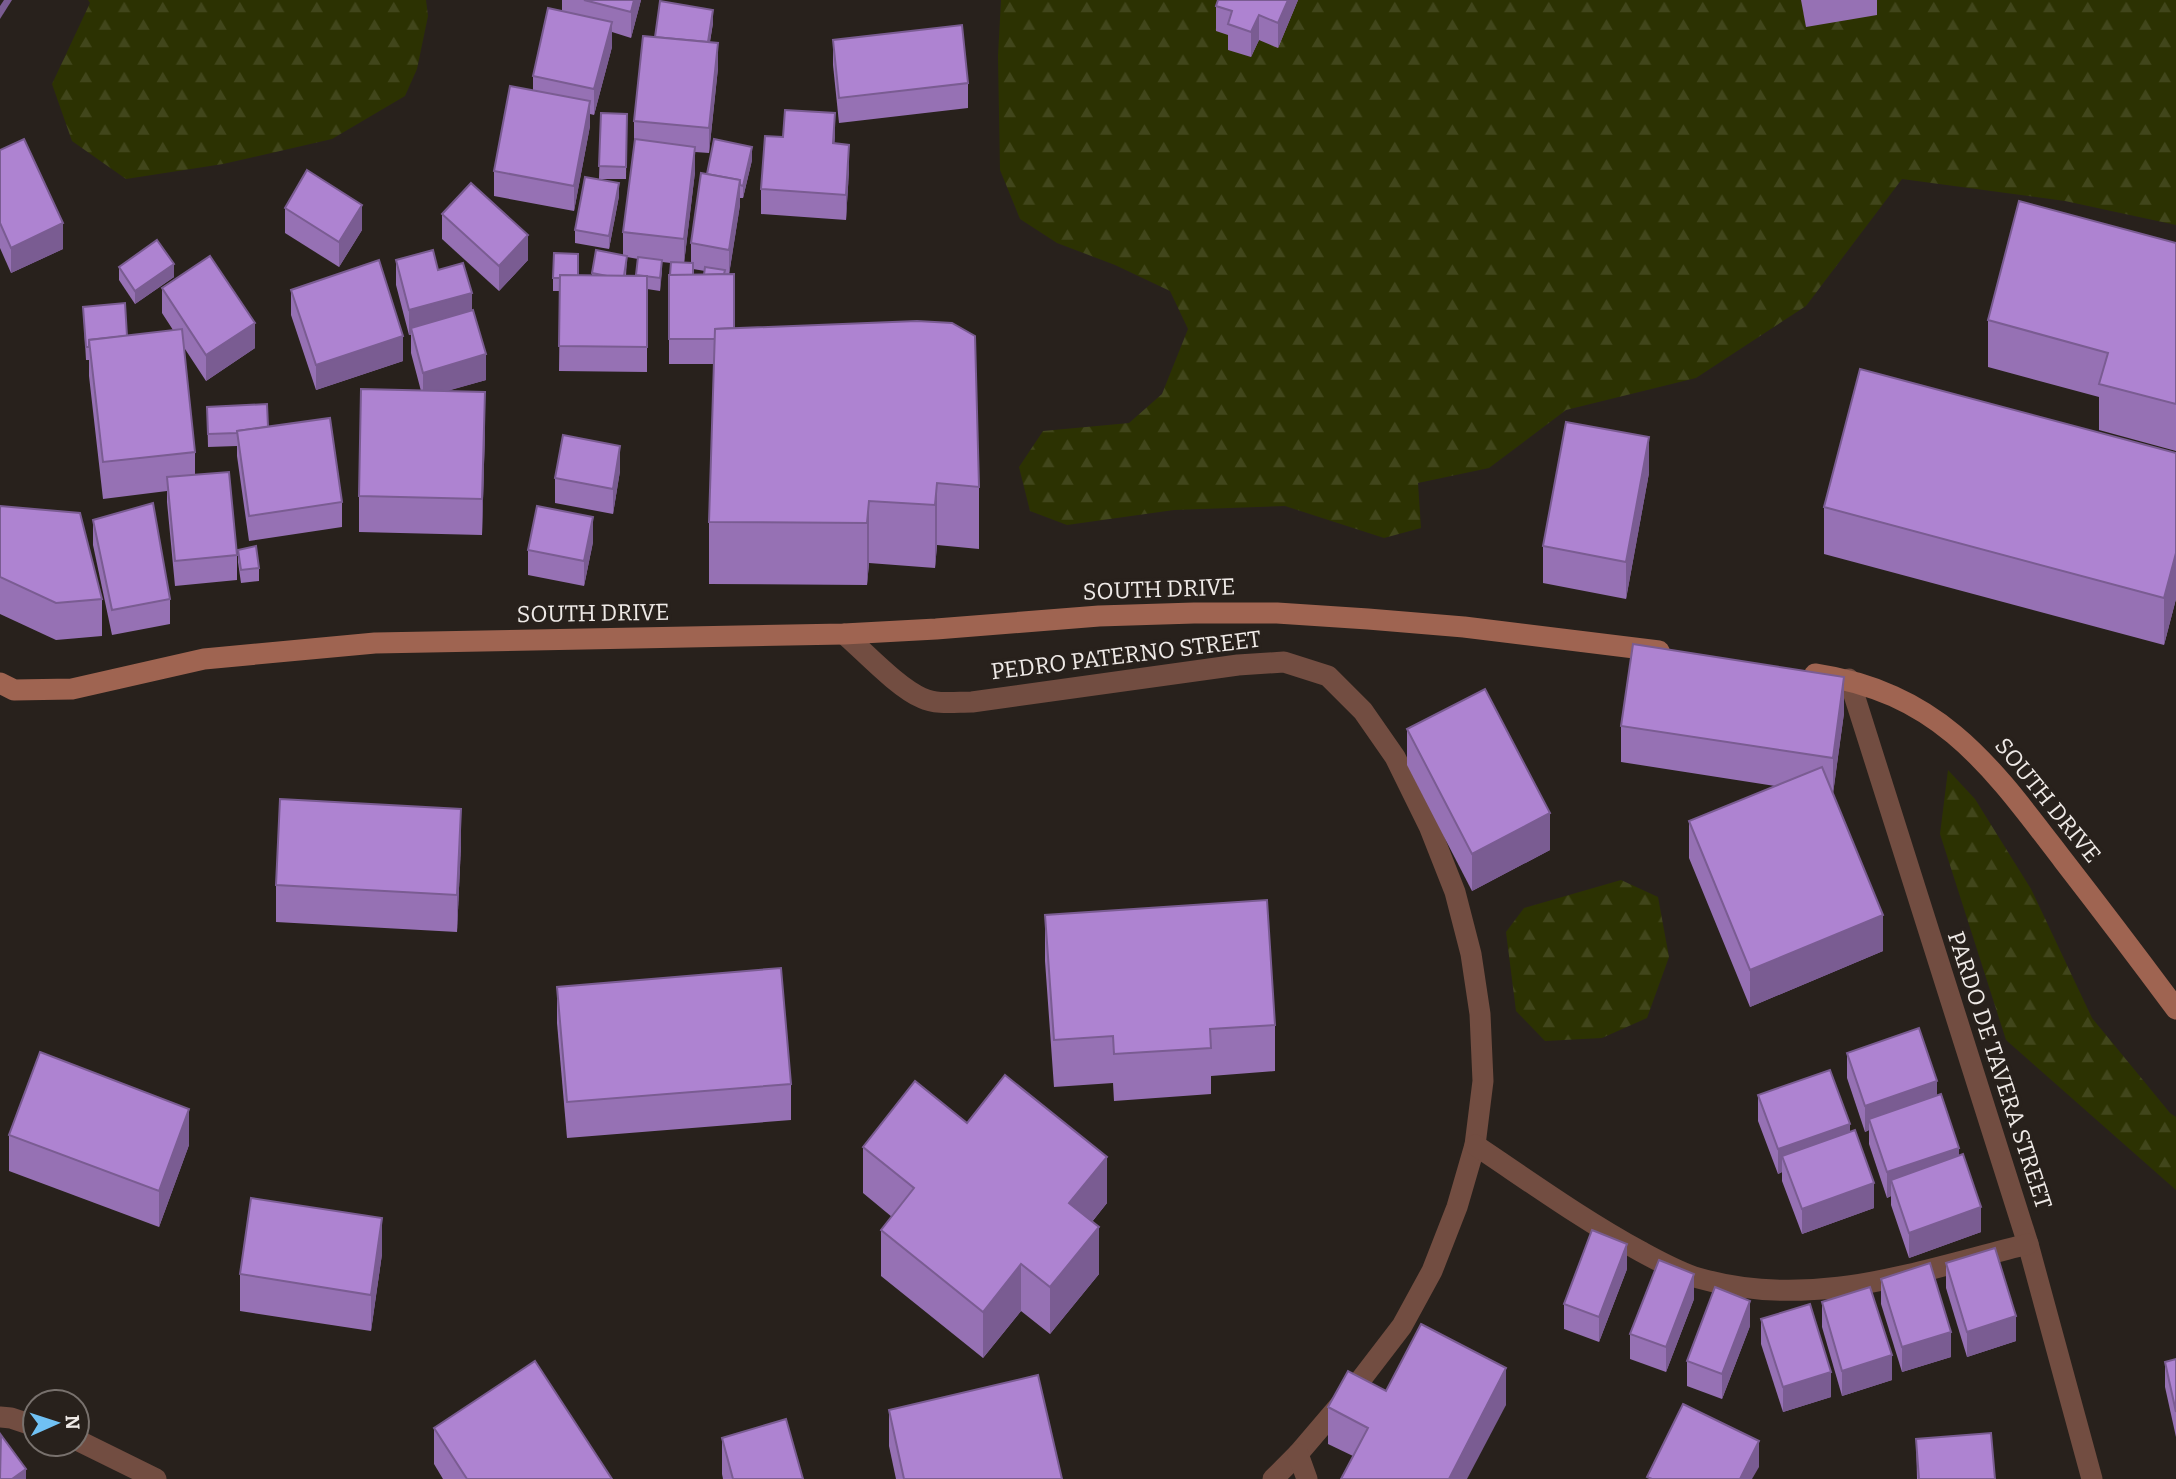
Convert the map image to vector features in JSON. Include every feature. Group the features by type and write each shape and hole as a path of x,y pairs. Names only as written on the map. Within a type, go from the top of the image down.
{"main road":[{"name":"SOUTH DRIVE","path":"0,683 14,690 72,689 204,659 375,643 844,634 1099,616 1278,613 1464,627 1672,653"},
{"name":"SOUTH DRIVE","path":"1795,671 1849,680 1904,700 1940,722 1974,750 2008,788 2176,1009"}],"street":[{"name":"PEDRO PATERNO STREET","path":"844,634 900,684 922,698 944,703 972,702 1238,665 1284,662 1328,676 1363,711 1395,757 1429,826 1454,892 1471,954 1480,1014 1483,1082 1475,1145 1457,1207 1432,1270 1402,1326 1356,1386 1273,1479"},
{"name":"PARDO DE TAVERA STREET","path":"1849,680 2028,1244 2092,1479"},
{"path":"1475,1145 1624,1242 1696,1278 1739,1287 1793,1291 1892,1280 2028,1244"},
{"path":"0,1417 21,1421"},
{"path":"91,1447 156,1479"},
{"path":"1298,1454 1307,1479"}],"green space":[{"path":"88,0 426,0 428,16 417,69 405,96 332,139 223,164 126,179 72,141 52,84 90,3"},
{"path":"1001,0 2176,0 2176,225 2065,201 1902,179 1806,306 1696,378 1566,410 1489,468 1418,483 1421,528 1384,538 1285,506 1174,510 1067,525 1030,511 1019,467 1043,431 1129,423 1162,394 1188,329 1170,291 1115,265 1057,243 1020,219 1000,170 998,56"},
{"path":"1948,770 1975,799 2031,889 2092,1018 2176,1117 2176,1190 2006,1040 1940,834"},
{"path":"1621,880 1658,897 1669,957 1647,1018 1602,1038 1545,1041 1516,1011 1506,932 1524,908"}],"building":[{"path":"584,0 634,0 631,12"},
{"path":"1218,0 1288,0 1278,23 1259,15 1251,32 1228,24 1232,11 1216,6"},
{"path":"660,1 713,10 708,42 655,37"},
{"path":"548,8 612,22 594,89 533,76"},
{"path":"962,25 968,83 839,98 833,40"},
{"path":"643,36 718,43 709,128 634,121"},
{"path":"510,86 590,101 574,186 494,171"},
{"path":"785,110 835,113 833,143 849,145 846,195 761,189 765,136 783,137"},
{"path":"601,113 627,114 626,167 599,166"},
{"path":"24,139 63,223 11,248 0,223 0,150"},
{"path":"635,139 695,147 684,239 623,232"},
{"path":"714,139 752,147 743,186 740,185 740,180 707,174"},
{"path":"307,170 362,205 339,242 285,208"},
{"path":"701,173 740,180 729,250 691,243"},
{"path":"585,177 619,183 609,236 575,230"},
{"path":"471,183 528,235 499,266 442,214"},
{"path":"2019,201 2176,243 2176,404 2099,384 2108,353 1988,320"},
{"path":"157,240 174,264 135,291 119,267"},
{"path":"433,250 438,270 463,263 472,293 409,310 396,260"},
{"path":"596,250 627,256 624,276 592,273"},
{"path":"554,253 578,254 578,276 560,275 560,278 553,278"},
{"path":"210,256 255,323 206,355 162,288"},
{"path":"638,257 662,260 660,278 636,275"},
{"path":"379,260 403,336 316,365 291,290"},
{"path":"671,262 693,263 693,275 670,275"},
{"path":"705,267 725,270 724,274 704,275"},
{"path":"734,274 734,328 715,329 715,339 669,339 669,275"},
{"path":"560,275 647,276 647,347 559,346"},
{"path":"125,303 127,336 89,340 89,347 86,347 83,307"},
{"path":"473,310 486,354 423,373 411,328"},
{"path":"917,321 952,323 975,336 979,487 937,483 935,505 869,501 867,523 709,522 715,329"},
{"path":"182,329 195,452 103,462 89,340"},
{"path":"1860,369 2176,453 2176,553 2164,598 1824,507"},
{"path":"361,389 485,392 482,499 359,496"},
{"path":"267,404 268,427 237,433 208,434 207,407"},
{"path":"330,418 342,502 249,516 237,431"},
{"path":"1566,422 1649,437 1626,562 1543,546"},
{"path":"563,435 620,446 613,489 555,478"},
{"path":"229,472 237,555 175,561 167,477"},
{"path":"153,503 170,599 112,610 93,520"},
{"path":"0,506 80,513 102,599 56,603 0,577"},
{"path":"537,506 593,517 584,561 528,550"},
{"path":"256,546 259,568 241,570 238,550"},
{"path":"1633,644 1844,677 1833,758 1621,726"},
{"path":"1485,689 1550,813 1472,854 1407,729"},
{"path":"1822,767 1883,915 1750,970 1689,821"},
{"path":"280,799 461,809 457,895 276,885"},
{"path":"1267,900 1275,1025 1210,1029 1211,1048 1114,1054 1113,1036 1054,1040 1045,915"},
{"path":"781,968 791,1084 567,1102 557,987"},
{"path":"1919,1028 1937,1081 1865,1106 1847,1053"},
{"path":"40,1052 189,1109 159,1191 9,1135"},
{"path":"1830,1070 1850,1124 1778,1149 1758,1095"},
{"path":"1005,1075 1107,1157 1069,1203 1099,1227 1050,1287 1021,1264 983,1312 881,1230 914,1188 863,1147 915,1081 967,1123"},
{"path":"1941,1094 1959,1148 1887,1172 1869,1119"},
{"path":"1855,1130 1874,1183 1802,1209 1782,1156"},
{"path":"1963,1154 1981,1207 1909,1233 1891,1180"},
{"path":"251,1198 382,1218 371,1295 240,1274"},
{"path":"1592,1230 1627,1244 1599,1317 1564,1304"},
{"path":"1995,1248 2016,1316 1967,1332 1946,1263"},
{"path":"1659,1260 1694,1274 1666,1347 1630,1334"},
{"path":"1930,1263 1951,1332 1902,1347 1881,1279"},
{"path":"1715,1287 1750,1301 1722,1374 1687,1361"},
{"path":"1870,1287 1892,1355 1842,1371 1822,1302"},
{"path":"1810,1304 1831,1372 1783,1387 1761,1319"},
{"path":"1421,1324 1506,1368 1449,1479 1341,1479 1368,1428 1328,1407 1348,1371 1386,1391"},
{"path":"2176,1359 2176,1412 2165,1362"},
{"path":"535,1361 612,1479 467,1479 434,1428"},
{"path":"1038,1375 1062,1479 904,1479 889,1410"},
{"path":"1683,1404 1759,1441 1740,1479 1647,1477"},
{"path":"786,1419 803,1479 733,1479 722,1438"},
{"path":"1991,1433 1995,1479 1919,1479 1916,1439"},
{"path":"1,1435 26,1469 12,1479 0,1479"}]}
